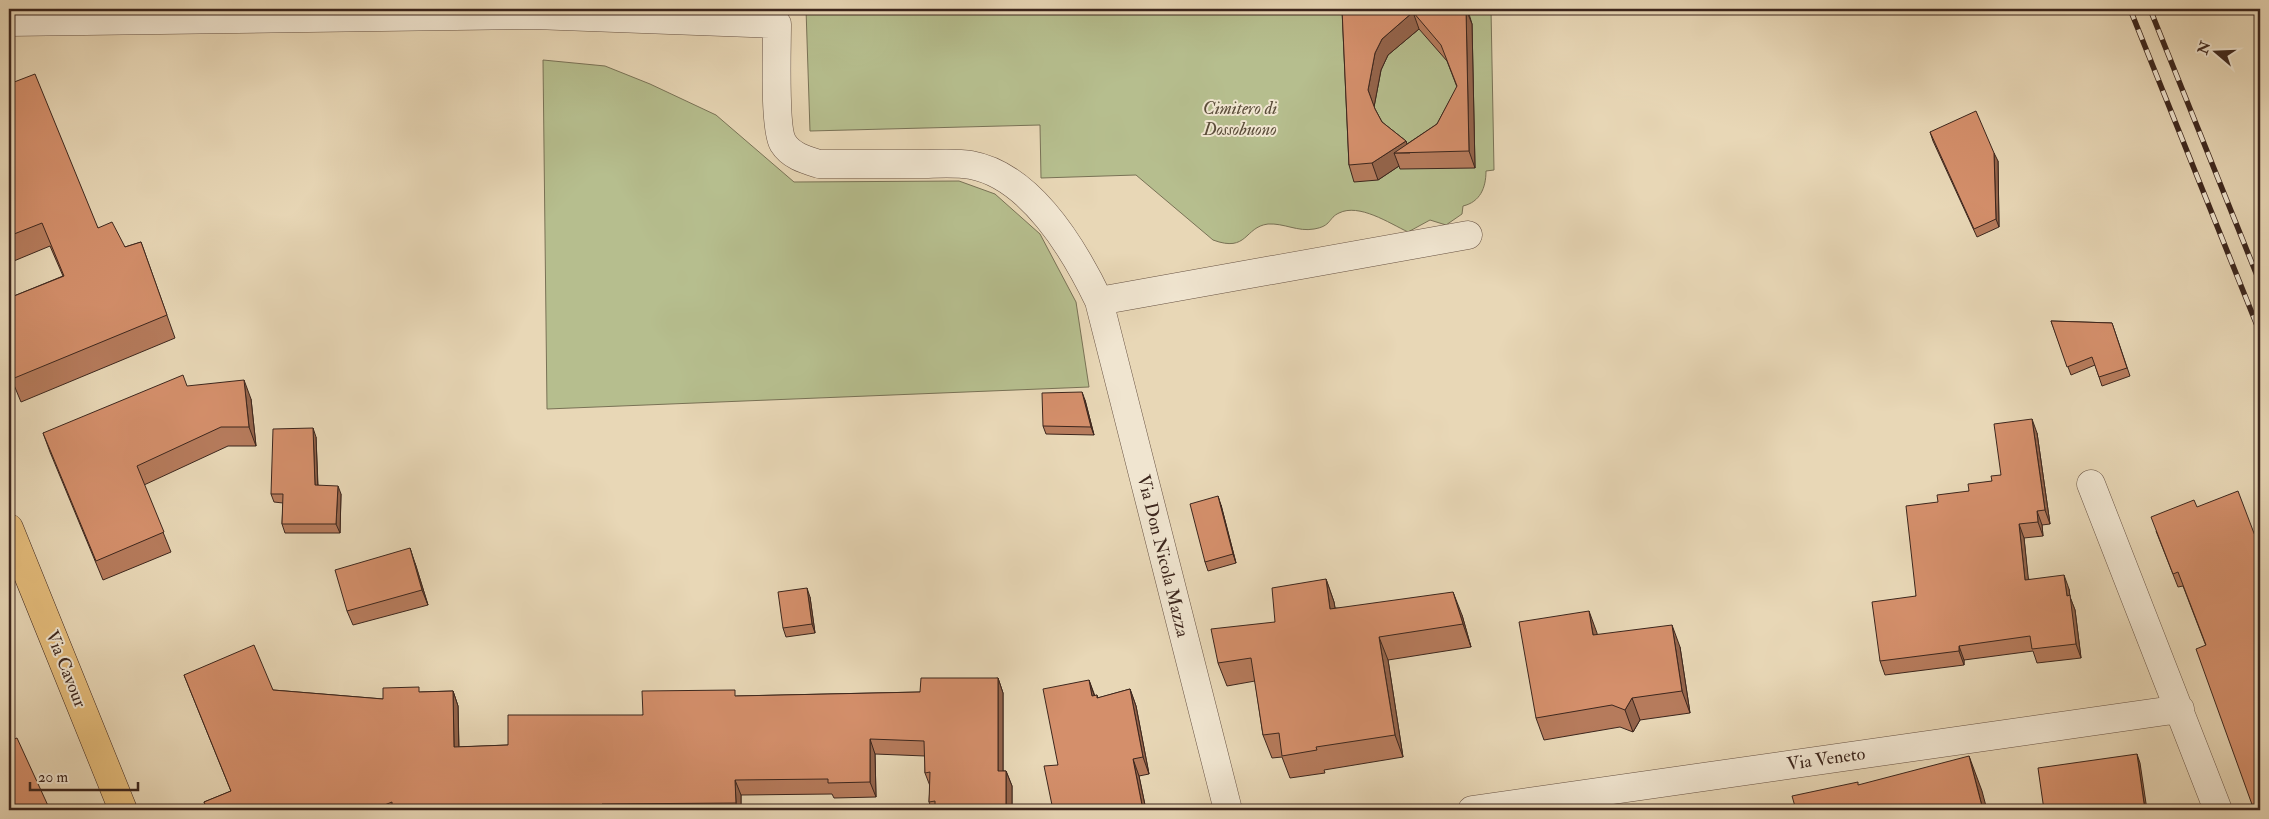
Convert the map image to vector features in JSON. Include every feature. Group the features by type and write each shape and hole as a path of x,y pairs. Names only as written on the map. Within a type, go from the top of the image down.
{"main road":[{"name":"Via Cavour","path":"9,528 123,810"}],"street":[{"name":"Via Don Nicola Mazza","path":"9,22 534,15 777,24 778,122 783,143 798,157 819,164 971,165 1002,176 1034,202 1057,230 1082,266 1099,301 1228,810"},
{"path":"1099,301 1468,235"},
{"path":"2091,484 2218,810"},
{"name":"Via Veneto","path":"1472,810 2180,709"}],"green space":[{"name":"Cimitero di Dossobuono","path":"806,9 1491,9 1494,170 1486,171 1485,183 1478,198 1463,206 1462,214 1446,225 1430,220 1408,232 1374,215 1356,210 1339,213 1320,228 1308,230 1268,224 1260,226 1239,241 1224,243 1213,240 1136,175 1041,178 1040,125 810,131"},
{"path":"543,60 605,66 650,84 716,115 794,182 959,181 995,194 1040,234 1076,302 1089,387 547,409"}],"building":[{"path":"1342,9 1466,9 1469,151 1394,153 1437,124 1457,86 1441,45 1413,12 1382,39 1375,53 1368,90 1382,122 1406,141 1372,163 1349,165"},
{"path":"35,74 98,228 112,222 125,247 141,242 167,315 12,379 9,370 9,298 64,276 42,223 9,236 9,84"},
{"path":"1976,111 1994,153 1996,219 1974,229 1930,132"},
{"path":"2051,321 2112,323 2127,368 2099,377 2092,357 2067,367"},
{"path":"183,375 187,386 244,380 249,427 221,427 137,466 164,532 96,561 43,433"},
{"path":"1082,392 1091,427 1043,426 1042,393"},
{"path":"2032,419 2045,510 2037,511 2038,522 2019,524 2025,580 2064,575 2067,596 2070,595 2076,644 2032,649 2030,636 1959,646 1959,651 1880,661 1872,602 1916,596 1906,506 1938,502 1937,495 1969,491 1968,484 1992,481 1991,476 2001,475 1994,424"},
{"path":"313,428 315,485 338,486 336,524 282,524 283,494 271,494 273,429"},
{"path":"2238,491 2260,549 2260,810 2254,810 2196,649 2206,645 2178,572 2173,574 2151,517 2194,500 2197,507"},
{"path":"1218,496 1233,554 1205,562 1190,504"},
{"path":"410,548 422,590 347,611 335,570"},
{"path":"1326,579 1330,609 1453,592 1463,624 1379,637 1395,735 1316,747 1317,750 1282,756 1279,733 1263,735 1251,658 1218,663 1211,629 1275,622 1272,588"},
{"path":"807,588 812,624 783,628 778,592"},
{"path":"1589,611 1593,635 1672,625 1682,691 1632,698 1625,710 1612,705 1536,718 1519,622"},
{"path":"254,645 273,690 383,699 383,688 419,687 419,692 453,691 454,747 508,745 508,715 643,715 642,691 735,690 735,696 920,692 921,678 998,678 998,771 1006,771 1006,810 935,810 935,801 929,802 930,772 925,773 924,741 870,739 870,782 828,783 828,779 735,780 736,803 602,804 602,810 392,810 392,802 372,810 208,810 204,802 231,791 184,675"},
{"path":"1089,680 1092,696 1097,695 1097,698 1130,689 1143,757 1133,759 1143,810 1053,810 1044,766 1058,765 1043,689"},
{"path":"9,732 11,740 17,738 50,810 9,810"},
{"path":"2137,754 2145,810 2044,810 2038,768"},
{"path":"1969,756 1983,810 1796,810 1792,796 1858,782 1858,785"}],"railway":[{"path":"2130,9 2260,333"},
{"path":"2150,9 2260,283"}]}
